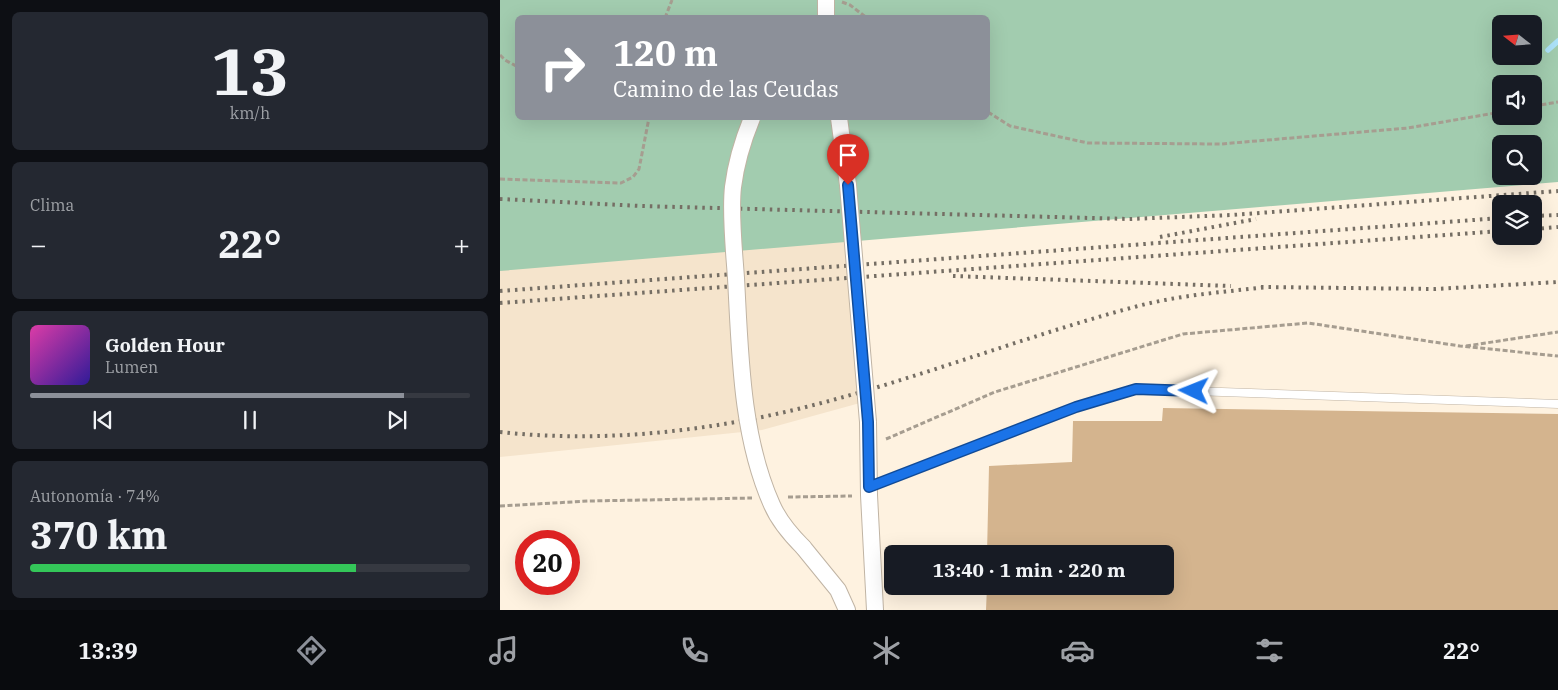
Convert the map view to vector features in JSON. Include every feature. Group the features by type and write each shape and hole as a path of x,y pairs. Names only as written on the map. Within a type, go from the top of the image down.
{"street":[{"path":"751,120 743,139 733,188 734,244 745,400 756,455 772,505 787,531 803,547 838,590 847,610"},
{"path":"839,120 848,185 870,447 869,491 875,610"}],"lane":[{"path":"869,491 1076,407 1136,389 1558,404"}],"path":[{"path":"666,15 672,0"},
{"path":"836,0 850,5 863,15"},
{"path":"500,54 505,60 515,65"},
{"path":"1542,105 1558,102"},
{"path":"990,113 1010,126 1088,143 1221,144 1408,128 1492,114"},
{"path":"500,179 621,183 633,177 639,169 649,120"},
{"path":"870,447 995,392 1183,334 1308,323 1460,346 1558,356"},
{"path":"1460,346 1558,332"},
{"path":"779,497 869,491"},
{"path":"500,506 589,501 759,498"}],"shaded area":[{"path":"500,85 515,112 515,120 553,120 834,136 860,403 762,430 500,457"}],"green space":[{"path":"500,0 1558,0 1558,182 1542,183 1542,135 1492,135 1492,185 1522,185 500,271"}],"building":[{"path":"1163,408 1558,414 1558,610 986,610 987,595 1174,595 1174,545 987,545 989,466 1072,462 1073,421 1162,421"}],"waterway":[{"path":"1548,50 1558,41"}],"railway":[{"path":"500,199 641,206 1129,219 1232,215 1558,191"},
{"path":"1542,216 1558,215"},
{"path":"1160,237 1256,219"},
{"path":"500,291 1492,219"},
{"path":"1542,228 1558,227"},
{"path":"500,303 1492,232"},
{"path":"953,276 1231,286"},
{"path":"1261,287 1435,289 1558,282"},
{"path":"500,432 538,435 614,436 690,429 728,423 802,408 844,397 1138,306 1186,296 1267,287"}],"route":[{"path":"848,185 870,447 869,487 1076,407 1136,389 1194,391"}]}
